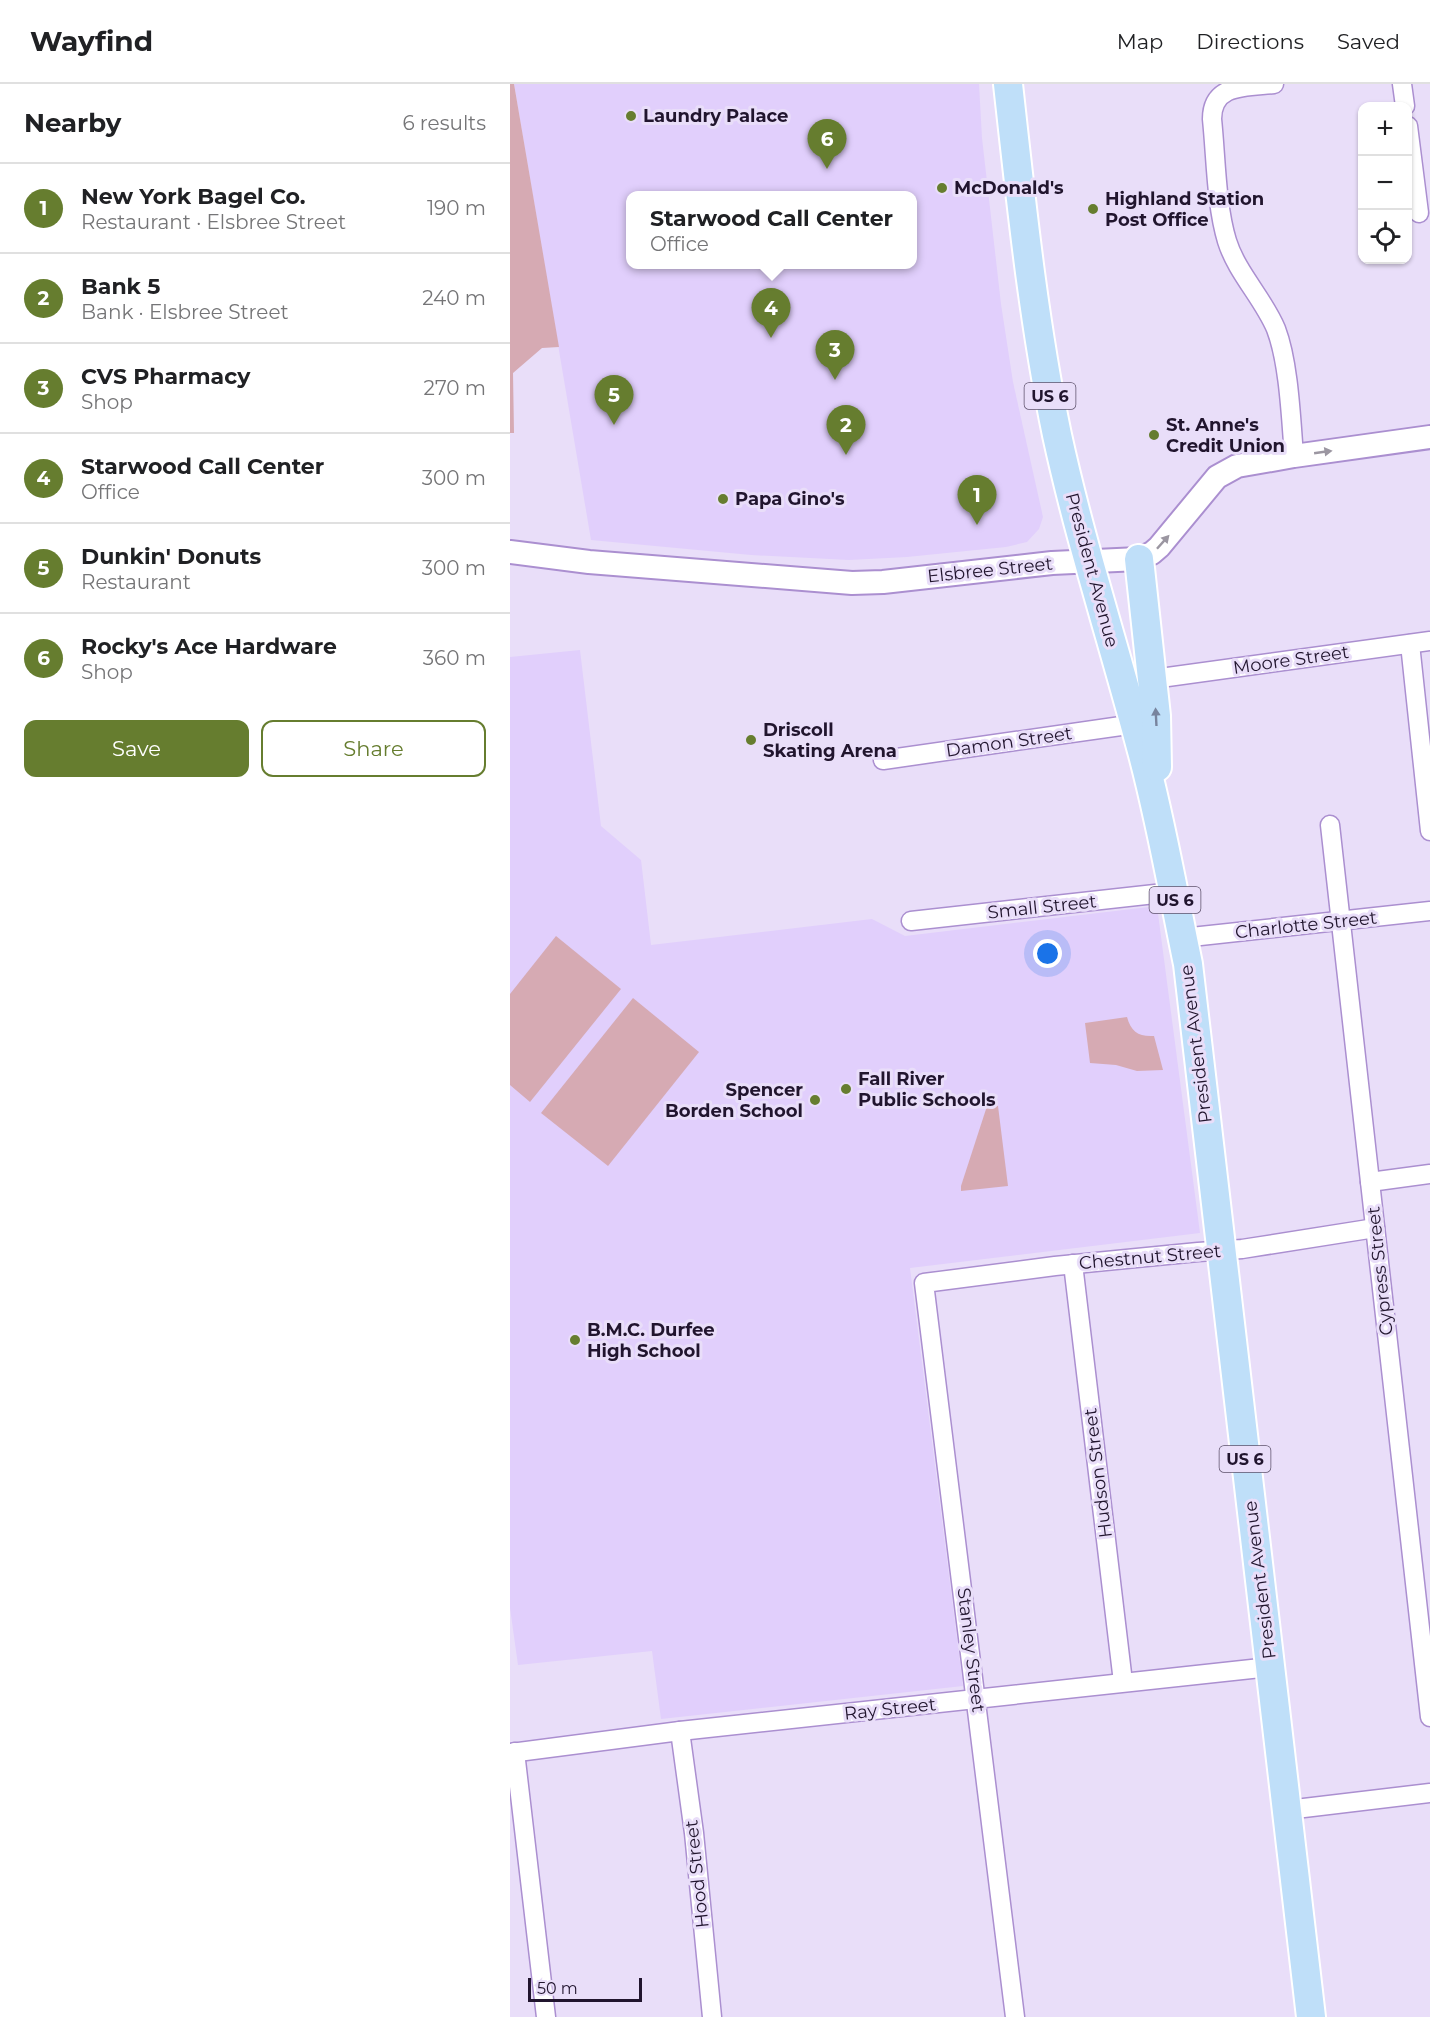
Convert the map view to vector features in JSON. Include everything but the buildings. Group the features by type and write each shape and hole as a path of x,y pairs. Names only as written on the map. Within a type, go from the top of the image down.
{"main road":[{"name":"President Avenue","path":"1008,84 1033,297 1044,368 1062,457 1135,724 1158,817 1188,964 1311,2017"},
{"path":"1139,560 1156,716 1158,817"}],"street":[{"path":"1274,84 1240,88 1223,93 1214,102 1212,119 1222,222 1236,261 1276,329 1286,381 1294,456"},
{"path":"1402,84 1404,102"},
{"path":"1411,156 1419,213"},
{"path":"1139,560 1159,547 1211,484 1224,472 1247,463 1430,437"},
{"name":"Elsbree Street","path":"510,552 589,562 852,583 883,582 1052,563 1139,560"},
{"name":"Moore Street","path":"1153,679 1430,640"},
{"path":"1410,644 1430,831"},
{"name":"Damon Street","path":"883,759 1135,724"},
{"name":"Cypress Street","path":"1330,825 1375,1228 1424,1601 1430,1717"},
{"name":"Small Street","path":"911,921 1173,892"},
{"name":"Charlotte Street","path":"1182,938 1430,911"},
{"path":"1370,1182 1430,1174"},
{"name":"Chestnut Street","path":"924,1283 1074,1264 1242,1249 1375,1228"},
{"name":"Hudson Street","path":"1074,1264 1123,1682"},
{"name":"Stanley Street","path":"924,1283 1016,2017"},
{"name":"Ray Street","path":"512,1753 680,1731 1270,1667"},
{"name":"Hood Street","path":"680,1731 694,1833 712,2017"},
{"path":"512,1753 546,2017"},
{"path":"1287,1810 1430,1793"}],"shaded area":[{"path":"510,84 514,84 559,347 542,348 513,373 514,433 510,433"},
{"path":"514,84 979,84 982,138 1001,304 1013,382 1043,517 1039,529 1027,542 1006,547 907,557 849,560 751,555 591,540"},
{"name":"Fall River Public Schools","path":"580,650 601,826 641,860 651,945 872,919 905,936 1157,906 1200,1233 910,1268 963,1686 661,1719 652,1651 518,1665 510,1608 510,657"},
{"path":"556,936 621,989 530,1102 510,1085 510,994"},
{"path":"633,998 699,1052 608,1166 541,1113"},
{"path":"1127,1017 1136,1032 1144,1036 1154,1036 1163,1070 1137,1071 1116,1065 1090,1063 1085,1023"},
{"path":"988,1103 998,1106 1008,1186 961,1191 961,1186"}],"place":[{"name":"Laundry Palace","path":"631,116"},
{"name":"Rocky's Ace Hardware","path":"827,169"},
{"name":"McDonald's","path":"942,188"},
{"name":"Highland Station Post Office","path":"1093,209"},
{"name":"Starwood Call Center","path":"771,338"},
{"name":"CVS Pharmacy","path":"835,380"},
{"name":"Dunkin' Donuts","path":"614,425"},
{"name":"St. Anne's Credit Union","path":"1154,435"},
{"name":"Bank 5","path":"846,455"},
{"name":"Papa Gino's","path":"723,499"},
{"name":"New York Bagel Co.","path":"977,525"},
{"name":"Driscoll Skating Arena","path":"751,740"},
{"name":"Fall River Public Schools","path":"846,1089"},
{"name":"Spencer Borden School","path":"815,1100"},
{"name":"B.M.C. Durfee High School","path":"575,1340"}]}
